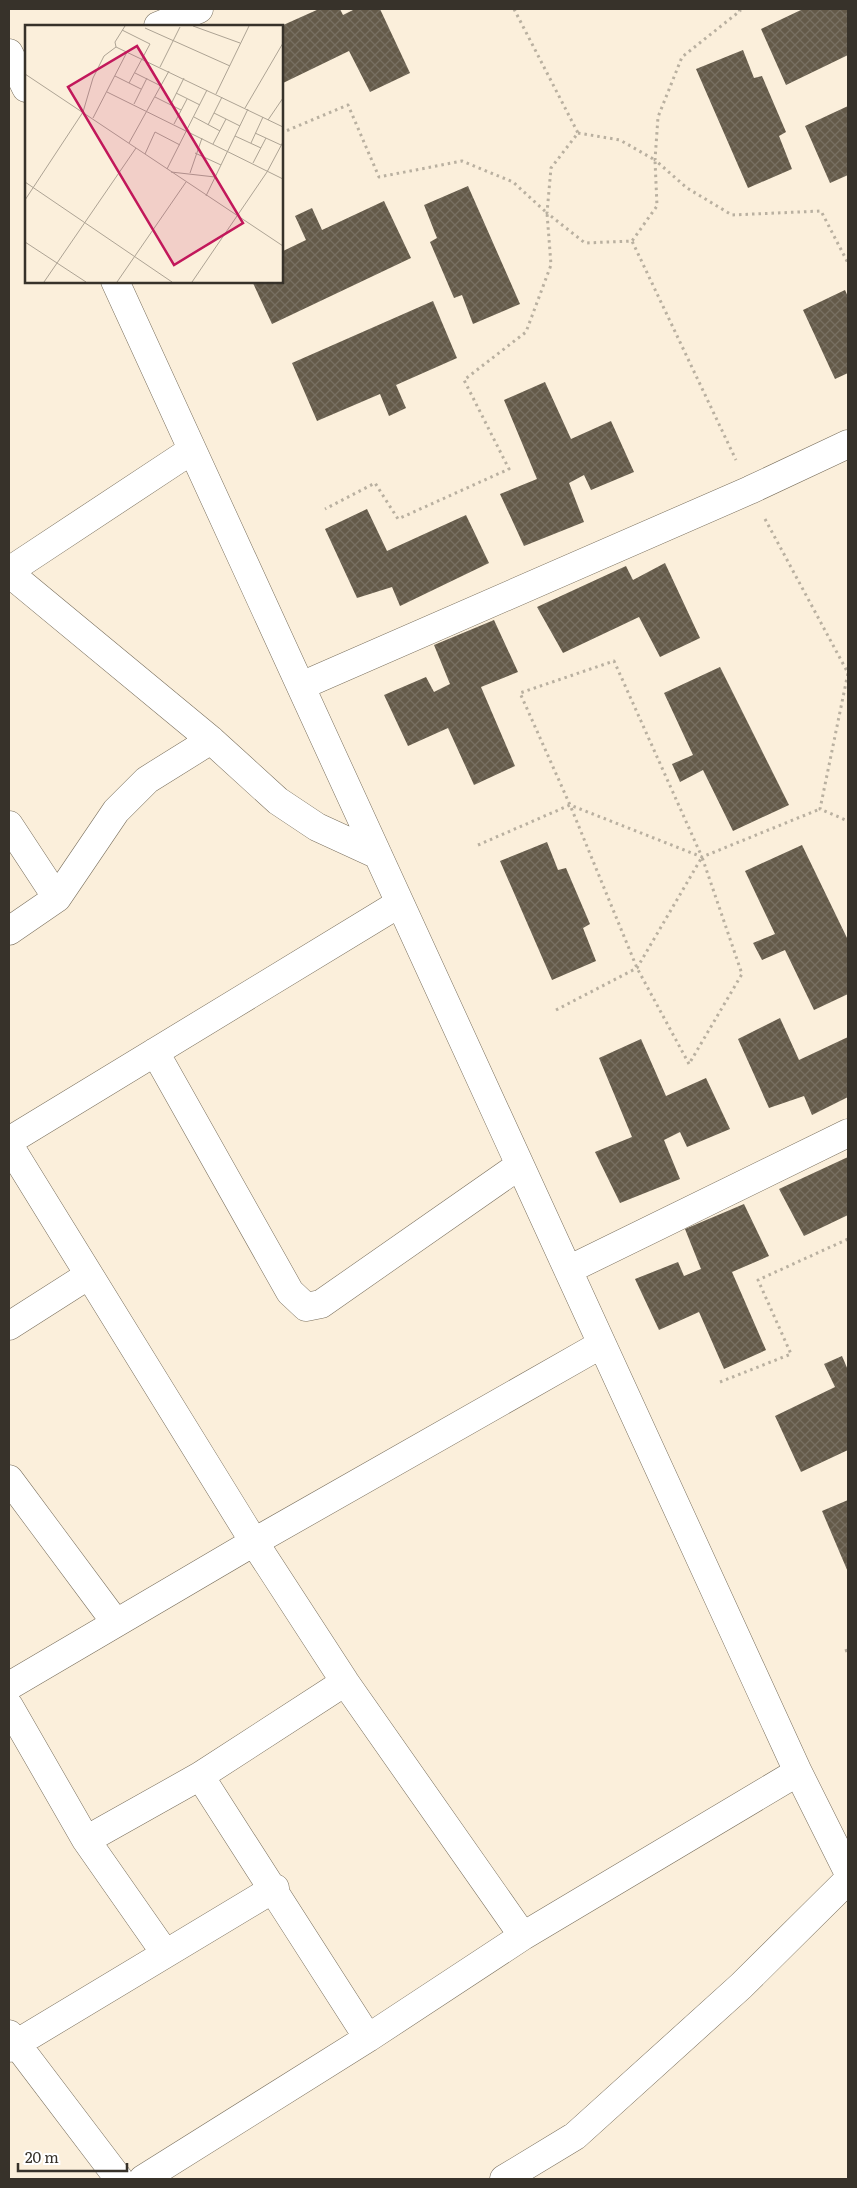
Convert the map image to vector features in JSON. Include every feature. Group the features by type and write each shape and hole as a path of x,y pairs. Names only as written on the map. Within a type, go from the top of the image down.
{"street":[{"path":"160,25 199,9"},
{"path":"9,53 21,86"},
{"path":"115,282 798,1772 848,1872"},
{"path":"301,686 750,490 848,444"},
{"path":"192,450 9,572 211,740 278,801 317,827 378,855"},
{"path":"9,931 57,898 116,811 147,780 211,740"},
{"path":"9,824 57,898"},
{"path":"9,1141 400,903"},
{"path":"155,1052 290,1292 306,1307 321,1304 520,1165"},
{"path":"568,1270 848,1133"},
{"path":"9,1145 254,1542 345,1682 523,1936"},
{"path":"9,1326 89,1275"},
{"path":"9,1686 254,1542 602,1344"},
{"path":"9,1479 116,1623"},
{"path":"86,1840 200,1776 345,1682"},
{"path":"9,1706 86,1840 165,1953"},
{"path":"143,2179 368,2038 523,1936 798,1772"},
{"path":"200,1776 274,1888 368,2038"},
{"path":"504,2179 575,2136 741,1986 848,1880"},
{"path":"119,2179 11,2042 274,1888"}],"path":[{"path":"514,9 578,133"},
{"path":"632,241 657,206 655,160 658,117 682,58 740,11 739,9"},
{"path":"282,133 348,104 380,177 462,161 513,182 547,213 585,243 632,241"},
{"path":"578,133 620,140 655,160 687,188 732,215 821,211 848,263"},
{"path":"325,509 375,483 398,519 509,470 464,380 526,332 551,265 547,213 551,168 578,133"},
{"path":"632,241 750,490 848,673 820,809"},
{"path":"614,661 702,857 742,974 689,1064 637,968 570,805 520,693 614,661"},
{"path":"478,845 570,805 702,857"},
{"path":"556,1010 637,968 702,857 820,809 848,821"},
{"path":"720,1382 791,1354 758,1280 848,1238"}],"building":[{"path":"319,9 340,9 343,15 355,9 380,9 410,73 370,92 349,51 282,84 282,26"},
{"path":"803,9 848,9 848,55 786,85 761,29"},
{"path":"743,50 754,78 762,76 786,132 779,136 792,169 748,188 696,69"},
{"path":"848,106 848,175 830,183 805,126"},
{"path":"468,186 520,304 473,324 462,295 454,298 430,242 437,238 424,205"},
{"path":"384,201 411,258 272,324 252,282 282,282 282,252 306,240 295,216 312,208 322,230"},
{"path":"845,290 848,297 848,373 835,379 803,310"},
{"path":"433,301 457,358 396,385 406,408 389,416 380,394 317,421 292,363"},
{"path":"545,382 571,439 611,421 634,472 591,490 584,475 569,483 584,522 524,546 500,494 537,479 504,400"},
{"path":"367,509 387,551 466,515 489,563 400,606 392,587 357,598 325,529"},
{"path":"665,563 700,638 660,657 639,617 563,653 537,607 626,566 633,580"},
{"path":"494,620 518,672 481,687 515,766 474,785 448,728 408,746 384,695 426,677 434,692 450,684 434,645"},
{"path":"720,667 789,805 733,831 703,770 680,782 672,764 693,755 664,693"},
{"path":"547,842 558,870 566,868 590,924 583,928 596,961 552,980 500,861"},
{"path":"802,845 848,940 848,994 814,1010 785,950 762,960 753,943 775,934 745,871"},
{"path":"780,1018 799,1060 848,1037 848,1097 812,1115 804,1096 769,1108 738,1039"},
{"path":"641,1039 666,1096 706,1078 730,1129 687,1147 680,1132 664,1140 680,1179 620,1203 595,1152 632,1137 599,1058"},
{"path":"848,1157 848,1215 804,1236 779,1189"},
{"path":"744,1204 769,1256 732,1272 766,1350 724,1369 699,1312 659,1330 635,1279 678,1262 684,1276 701,1269 685,1229"},
{"path":"842,1356 848,1370 848,1450 801,1472 775,1416 835,1387 824,1364"},
{"path":"848,1500 848,1572 822,1511"}]}
